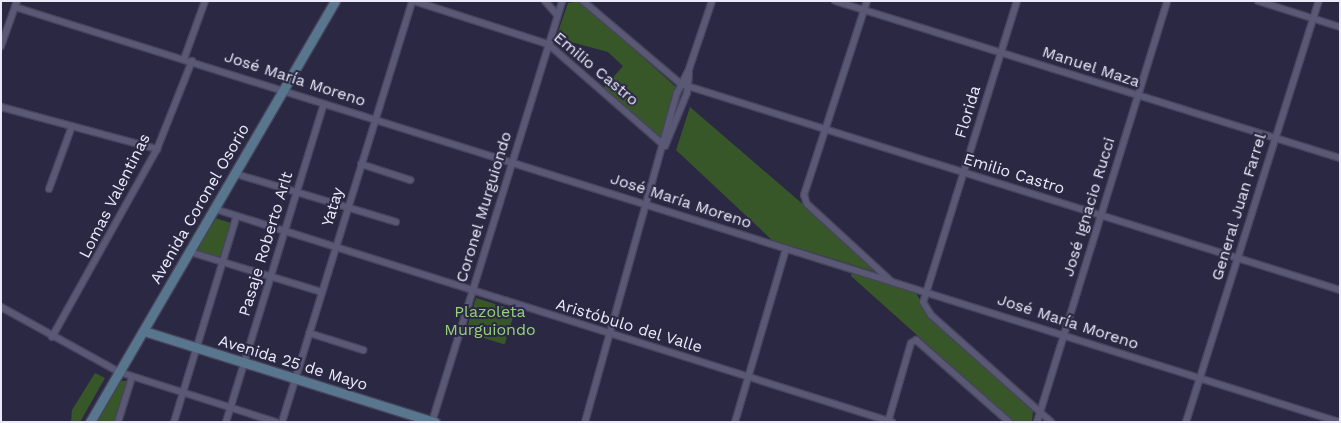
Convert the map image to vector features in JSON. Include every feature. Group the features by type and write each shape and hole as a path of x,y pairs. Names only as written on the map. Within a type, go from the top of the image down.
{"main road":[{"name":"Avenida Coronel Osorio","path":"90,422 335,1"},
{"name":"Avenida 25 de Mayo","path":"144,331 196,349 433,421"}],"street":[{"path":"184,59 205,1"},
{"name":"Emilio Castro","path":"413,1 548,44 665,146"},
{"name":"Yatay","path":"282,422 374,119 413,1"},
{"path":"545,1 558,15"},
{"name":"Coronel Murguiondo","path":"433,421 562,1"},
{"name":"Emilio Castro","path":"583,1 681,84 688,87 1340,290"},
{"path":"665,146 688,87 690,69 712,1"},
{"name":"Manuel Maza","path":"835,1 1340,158"},
{"path":"867,1 804,195 807,204 890,280"},
{"name":"Florida","path":"924,291 964,173 1017,1"},
{"name":"José Ignacio Rucci","path":"1037,422 1168,1"},
{"path":"1258,1 1340,27"},
{"name":"General Juan Farrel","path":"1186,422 1318,1"},
{"path":"1,46 16,4"},
{"name":"José María Moreno","path":"16,4 192,62 283,89 324,104 1338,422"},
{"name":"Lomas Valentinas","path":"52,337 156,149 192,62"},
{"path":"585,422 665,146 681,84 690,69"},
{"name":"Pasaje Roberto Arlt","path":"226,422 324,104"},
{"path":"1,107 156,149"},
{"path":"49,189 72,126"},
{"path":"361,164 410,180"},
{"path":"236,174 396,222"},
{"name":"Aristóbulo del Valle","path":"215,209 283,233 889,421"},
{"path":"174,422 236,218"},
{"path":"735,422 786,249"},
{"path":"190,252 322,292"},
{"path":"924,291 923,302 930,315 1051,422"},
{"path":"1,307 52,337 119,372 276,422"},
{"path":"309,333 363,350"},
{"path":"889,421 911,343 916,340 1009,422"},
{"path":"118,422 132,377"},
{"path":"1338,422 1340,416"}],"green space":[{"path":"580,1 676,87 661,141 603,89 623,66 608,52 556,38 568,3"},
{"path":"690,107 877,268 876,272 772,240 676,150"},
{"path":"215,218 231,223 220,257 195,250"},
{"path":"852,272 916,293 929,316 1033,411 1032,422 1014,422 851,276"},
{"name":"Plazoleta Murguiondo","path":"476,298 515,310 505,344 465,332"},
{"path":"95,373 105,378 80,422 71,422 72,410"},
{"path":"120,381 128,381 115,422 95,422"}]}
